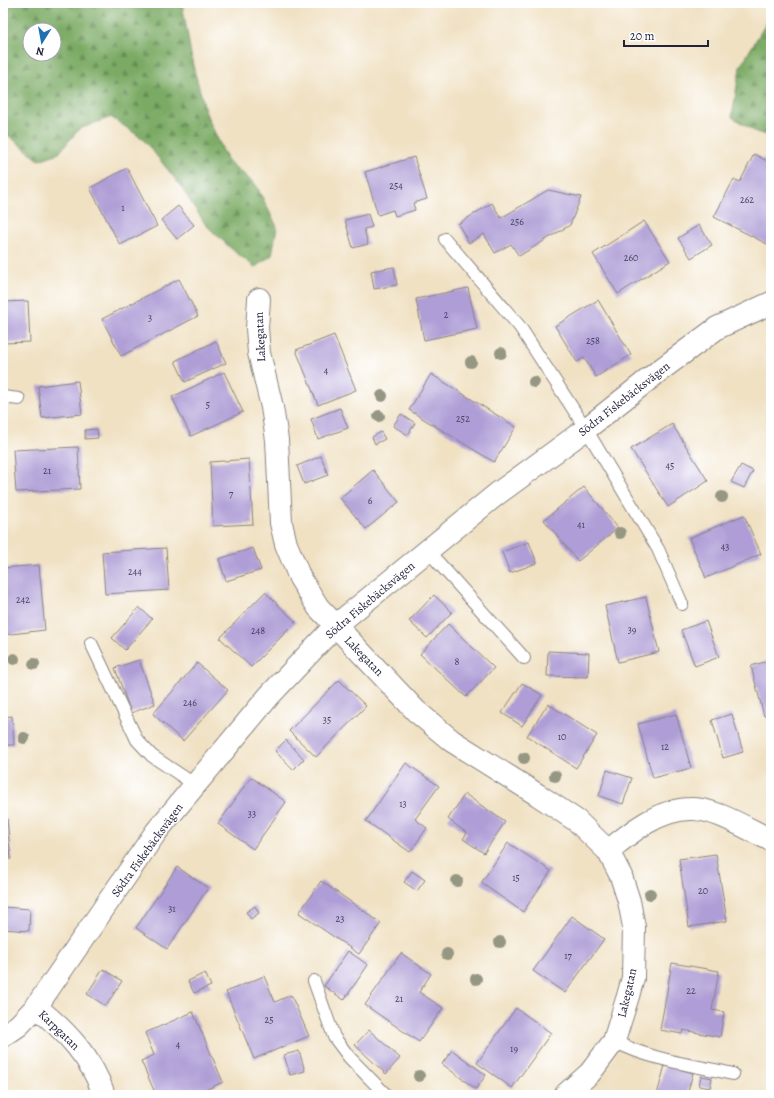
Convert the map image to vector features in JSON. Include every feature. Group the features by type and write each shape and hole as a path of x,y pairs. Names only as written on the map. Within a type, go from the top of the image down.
{"street":[{"name":"Lakegatan","path":"259,299 257,328 258,353 273,414 277,440 281,523 286,544 300,578 318,607 416,711 452,741 577,821 608,851 621,876 629,901 634,927 633,978 614,1040 590,1073 565,1095"},
{"name":"Södra Fiskebäcksvägen","path":"3,1036 19,1025 36,1007 156,832 194,784 269,696 335,626 496,494 586,429 659,371 717,328 771,303"},
{"path":"608,851 628,835 652,820 676,812 692,809 714,814 771,840"},
{"name":"Karpgatan","path":"36,1007 64,1030 86,1057 99,1080 104,1095"}],"lane":[{"path":"445,239 520,327 586,429 658,549 682,604"},
{"path":"3,397 19,399"},
{"path":"428,551 524,658"},
{"path":"91,643 136,740 152,756 194,784"},
{"path":"314,981 334,1037 349,1057 386,1095"},
{"path":"614,1040 632,1050 733,1074"}],"green space":[{"path":"3,3 182,3 193,66 207,116 228,161 256,185 277,227 272,255 255,267 235,252 206,225 177,181 143,139 111,117 79,129 59,153 39,160 3,131"},
{"path":"771,15 771,136 756,132 732,117 740,67"}],"building":[{"path":"754,154 771,163 771,246 714,217 734,179 740,182"},
{"path":"414,157 427,199 413,203 415,210 395,216 393,210 378,215 365,172"},
{"path":"127,168 157,226 120,245 90,188"},
{"path":"548,190 581,197 570,225 519,256 511,244 495,253 484,234 469,243 458,224 492,203 501,218"},
{"path":"178,206 194,225 177,239 161,220"},
{"path":"368,214 372,227 364,229 368,244 353,248 345,220"},
{"path":"644,221 670,261 618,294 593,254"},
{"path":"699,225 712,245 691,258 678,238"},
{"path":"394,267 397,285 374,289 371,271"},
{"path":"179,279 198,316 121,356 102,319"},
{"path":"468,288 477,329 424,340 416,299"},
{"path":"598,300 631,355 596,377 584,358 577,362 555,326"},
{"path":"28,301 30,342 3,343 3,302"},
{"path":"334,335 356,390 318,405 296,350"},
{"path":"216,341 226,363 185,382 175,361"},
{"path":"224,372 243,412 191,436 172,397"},
{"path":"431,374 516,427 494,462 409,410"},
{"path":"78,381 82,414 42,418 38,386"},
{"path":"340,408 348,428 318,439 311,419"},
{"path":"401,414 415,423 408,435 393,426"},
{"path":"672,424 708,481 668,507 631,449"},
{"path":"97,429 98,438 85,439 85,430"},
{"path":"381,432 385,439 375,444 372,437"},
{"path":"78,447 80,489 16,492 13,450"},
{"path":"321,456 328,475 304,484 297,466"},
{"path":"249,459 253,524 213,526 210,462"},
{"path":"741,465 753,471 744,488 731,482"},
{"path":"373,470 399,502 366,529 340,498"},
{"path":"584,487 618,528 578,561 544,520"},
{"path":"744,515 761,554 706,578 689,538"},
{"path":"529,542 537,563 510,573 502,552"},
{"path":"166,548 169,590 105,594 102,552"},
{"path":"253,548 261,570 226,581 219,559"},
{"path":"39,565 45,630 3,635 3,568"},
{"path":"265,592 296,622 251,667 220,638"},
{"path":"434,595 452,612 427,638 409,621"},
{"path":"646,597 659,652 618,662 605,606"},
{"path":"139,607 152,619 125,650 112,638"},
{"path":"706,621 719,657 695,666 681,630"},
{"path":"448,624 494,668 466,697 420,654"},
{"path":"548,651 589,653 588,677 547,676"},
{"path":"139,660 155,704 131,713 115,668"},
{"path":"771,660 771,714 764,716 751,666"},
{"path":"197,663 228,690 183,741 153,714"},
{"path":"339,680 366,706 316,757 289,731"},
{"path":"522,683 542,695 522,726 502,713"},
{"path":"548,704 597,735 576,768 527,736"},
{"path":"676,714 691,768 653,778 638,724"},
{"path":"732,714 743,752 723,758 712,720"},
{"path":"12,716 14,745 3,745 3,717"},
{"path":"286,740 304,759 293,770 275,751"},
{"path":"406,763 439,786 415,819 427,828 410,852 366,821"},
{"path":"607,770 632,778 623,804 599,796"},
{"path":"251,777 286,802 253,849 218,824"},
{"path":"465,794 505,822 484,853 463,839 467,833 448,819"},
{"path":"7,819 11,859 3,860 3,820"},
{"path":"508,843 551,871 523,912 481,883"},
{"path":"716,854 727,921 689,927 679,859"},
{"path":"177,867 208,888 167,949 136,928"},
{"path":"412,871 425,880 417,891 404,882"},
{"path":"321,881 381,923 359,954 299,913"},
{"path":"255,906 259,913 251,919 246,912"},
{"path":"3,907 30,909 29,931 3,929"},
{"path":"572,916 604,939 565,993 533,971"},
{"path":"348,951 368,965 344,1000 324,986"},
{"path":"401,953 431,974 419,992 443,1008 419,1042 365,1005"},
{"path":"672,963 719,971 712,1010 724,1012 720,1037 683,1030 682,1034 660,1030"},
{"path":"103,969 122,981 106,1006 87,994"},
{"path":"205,973 211,986 194,993 188,981"},
{"path":"264,976 275,1002 291,995 309,1036 254,1059 226,992"},
{"path":"516,1008 551,1033 512,1088 477,1063"},
{"path":"193,1012 223,1082 194,1095 156,1095 141,1061 154,1055 145,1033"},
{"path":"369,1030 400,1058 386,1074 355,1045"},
{"path":"452,1050 486,1075 476,1089 442,1064"},
{"path":"299,1051 305,1071 290,1075 284,1055"},
{"path":"665,1065 693,1073 687,1095 657,1095"},
{"path":"701,1076 712,1078 710,1088 699,1086"}]}
